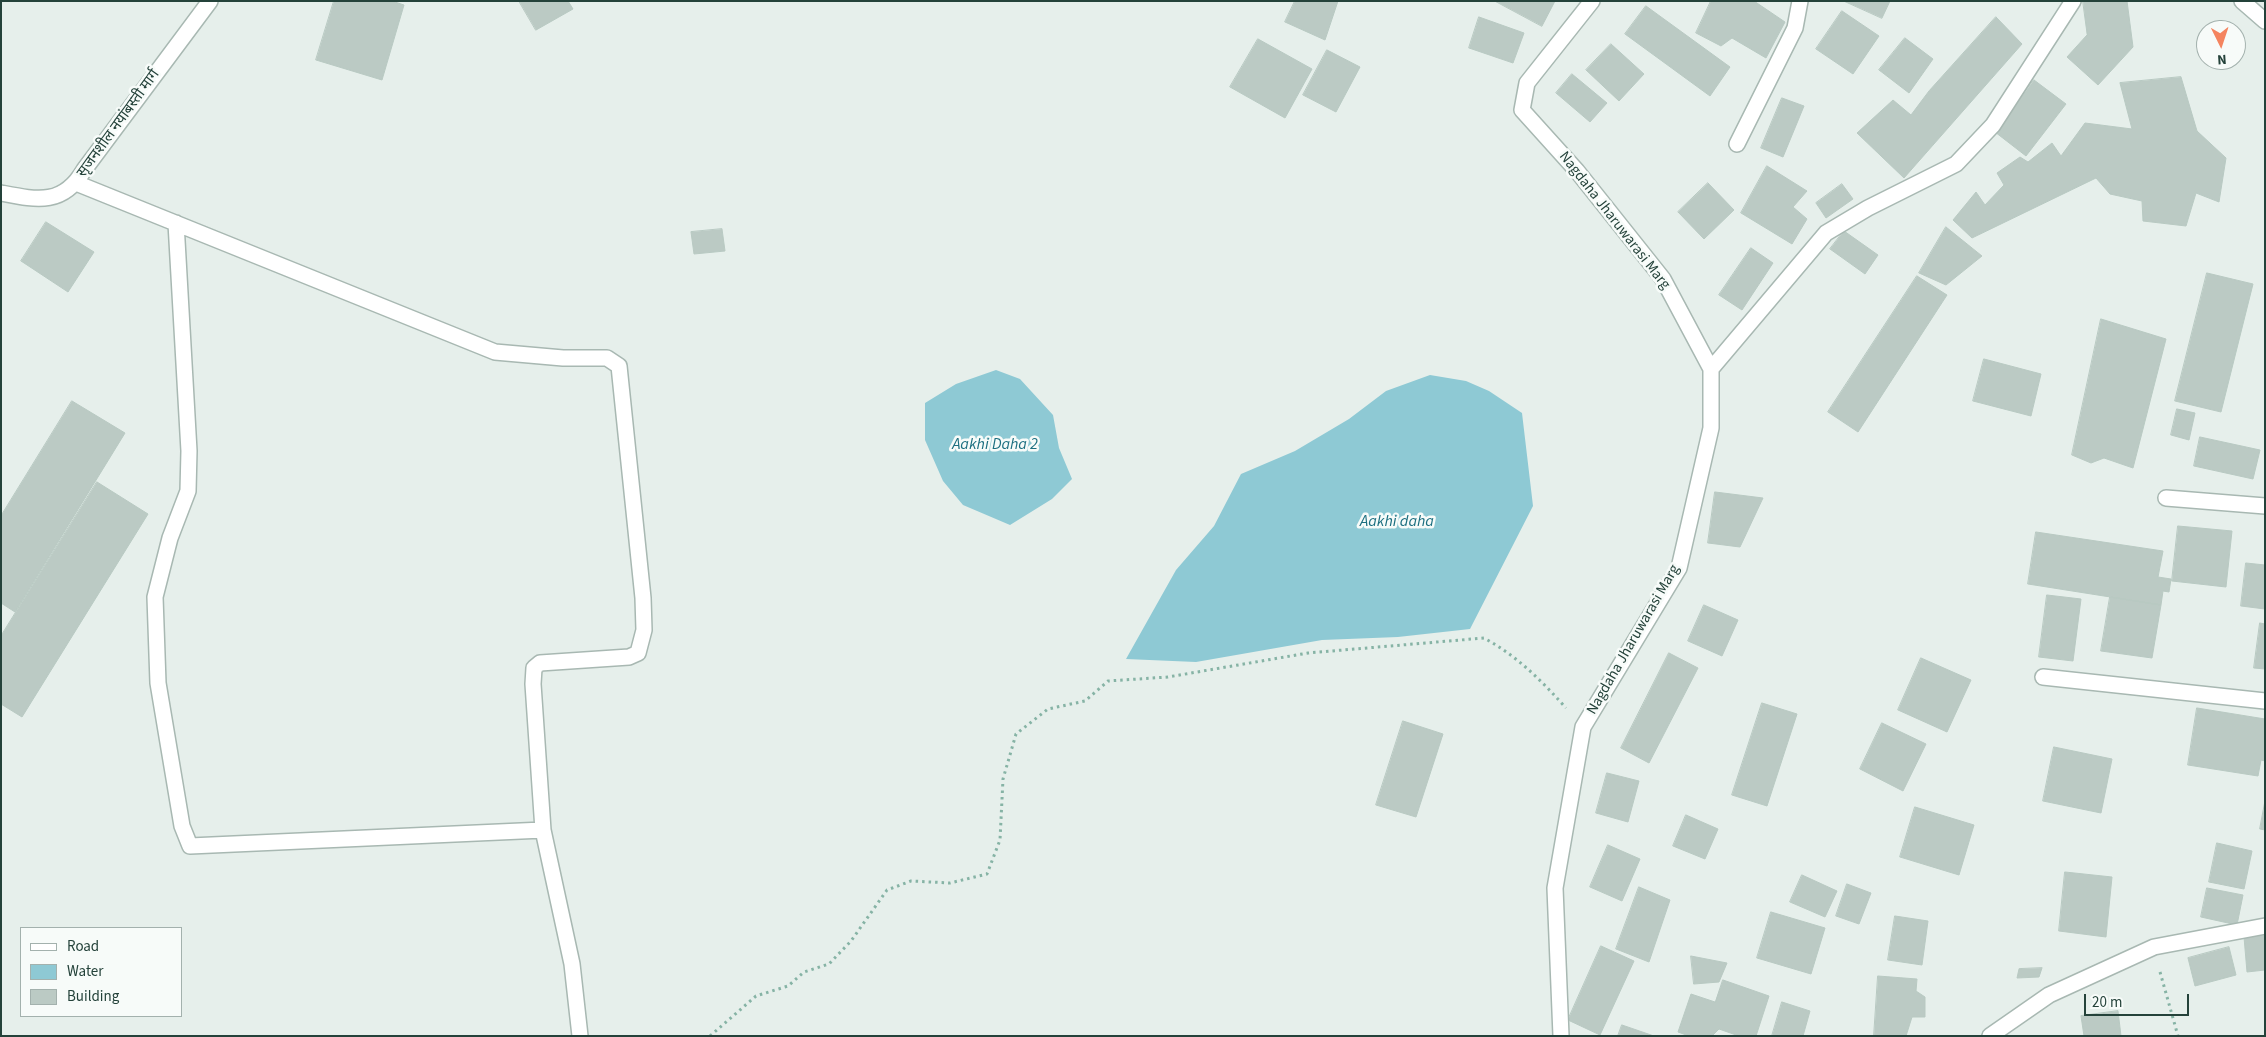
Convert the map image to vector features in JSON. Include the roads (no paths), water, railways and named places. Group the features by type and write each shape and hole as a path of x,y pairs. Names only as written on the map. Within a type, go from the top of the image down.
{"street":[{"name":"सृजनशील नयांबस्ती मार्ग","path":"1,192 34,200 56,196 76,183 210,1"},
{"name":"Nagdaha Jharuwarasi Marg","path":"1561,1036 1555,888 1583,727 1680,568 1711,428 1711,369 1663,279 1577,170 1522,110 1527,83 1592,1"},
{"path":"1737,144 1794,28 1800,1"},
{"path":"1711,369 1826,233 1868,208 1956,164 1993,124 2074,1"},
{"path":"2242,1 2265,21"},
{"path":"76,183 495,352 563,358 607,358 618,366 643,598 644,630 638,653 628,657 540,664 534,668 532,684 543,830 572,964 580,1036"},
{"path":"176,223 189,451 188,491 170,538 155,597 158,683 182,826 190,846 543,830"},
{"path":"2166,498 2265,506"},
{"path":"2044,677 2265,701"},
{"path":"1990,1036 2049,995 2154,947 2265,926"}],"water":[{"name":"Aakhi Daha 2","path":"996,370 1020,379 1053,415 1059,448 1072,479 1052,499 1010,525 963,505 943,481 925,440 925,403 956,384"},
{"name":"Aakhi daha","path":"1430,375 1466,381 1489,391 1522,413 1533,506 1470,629 1398,637 1322,640 1196,662 1126,659 1176,570 1214,526 1241,474 1295,451 1349,419 1386,391"}]}
